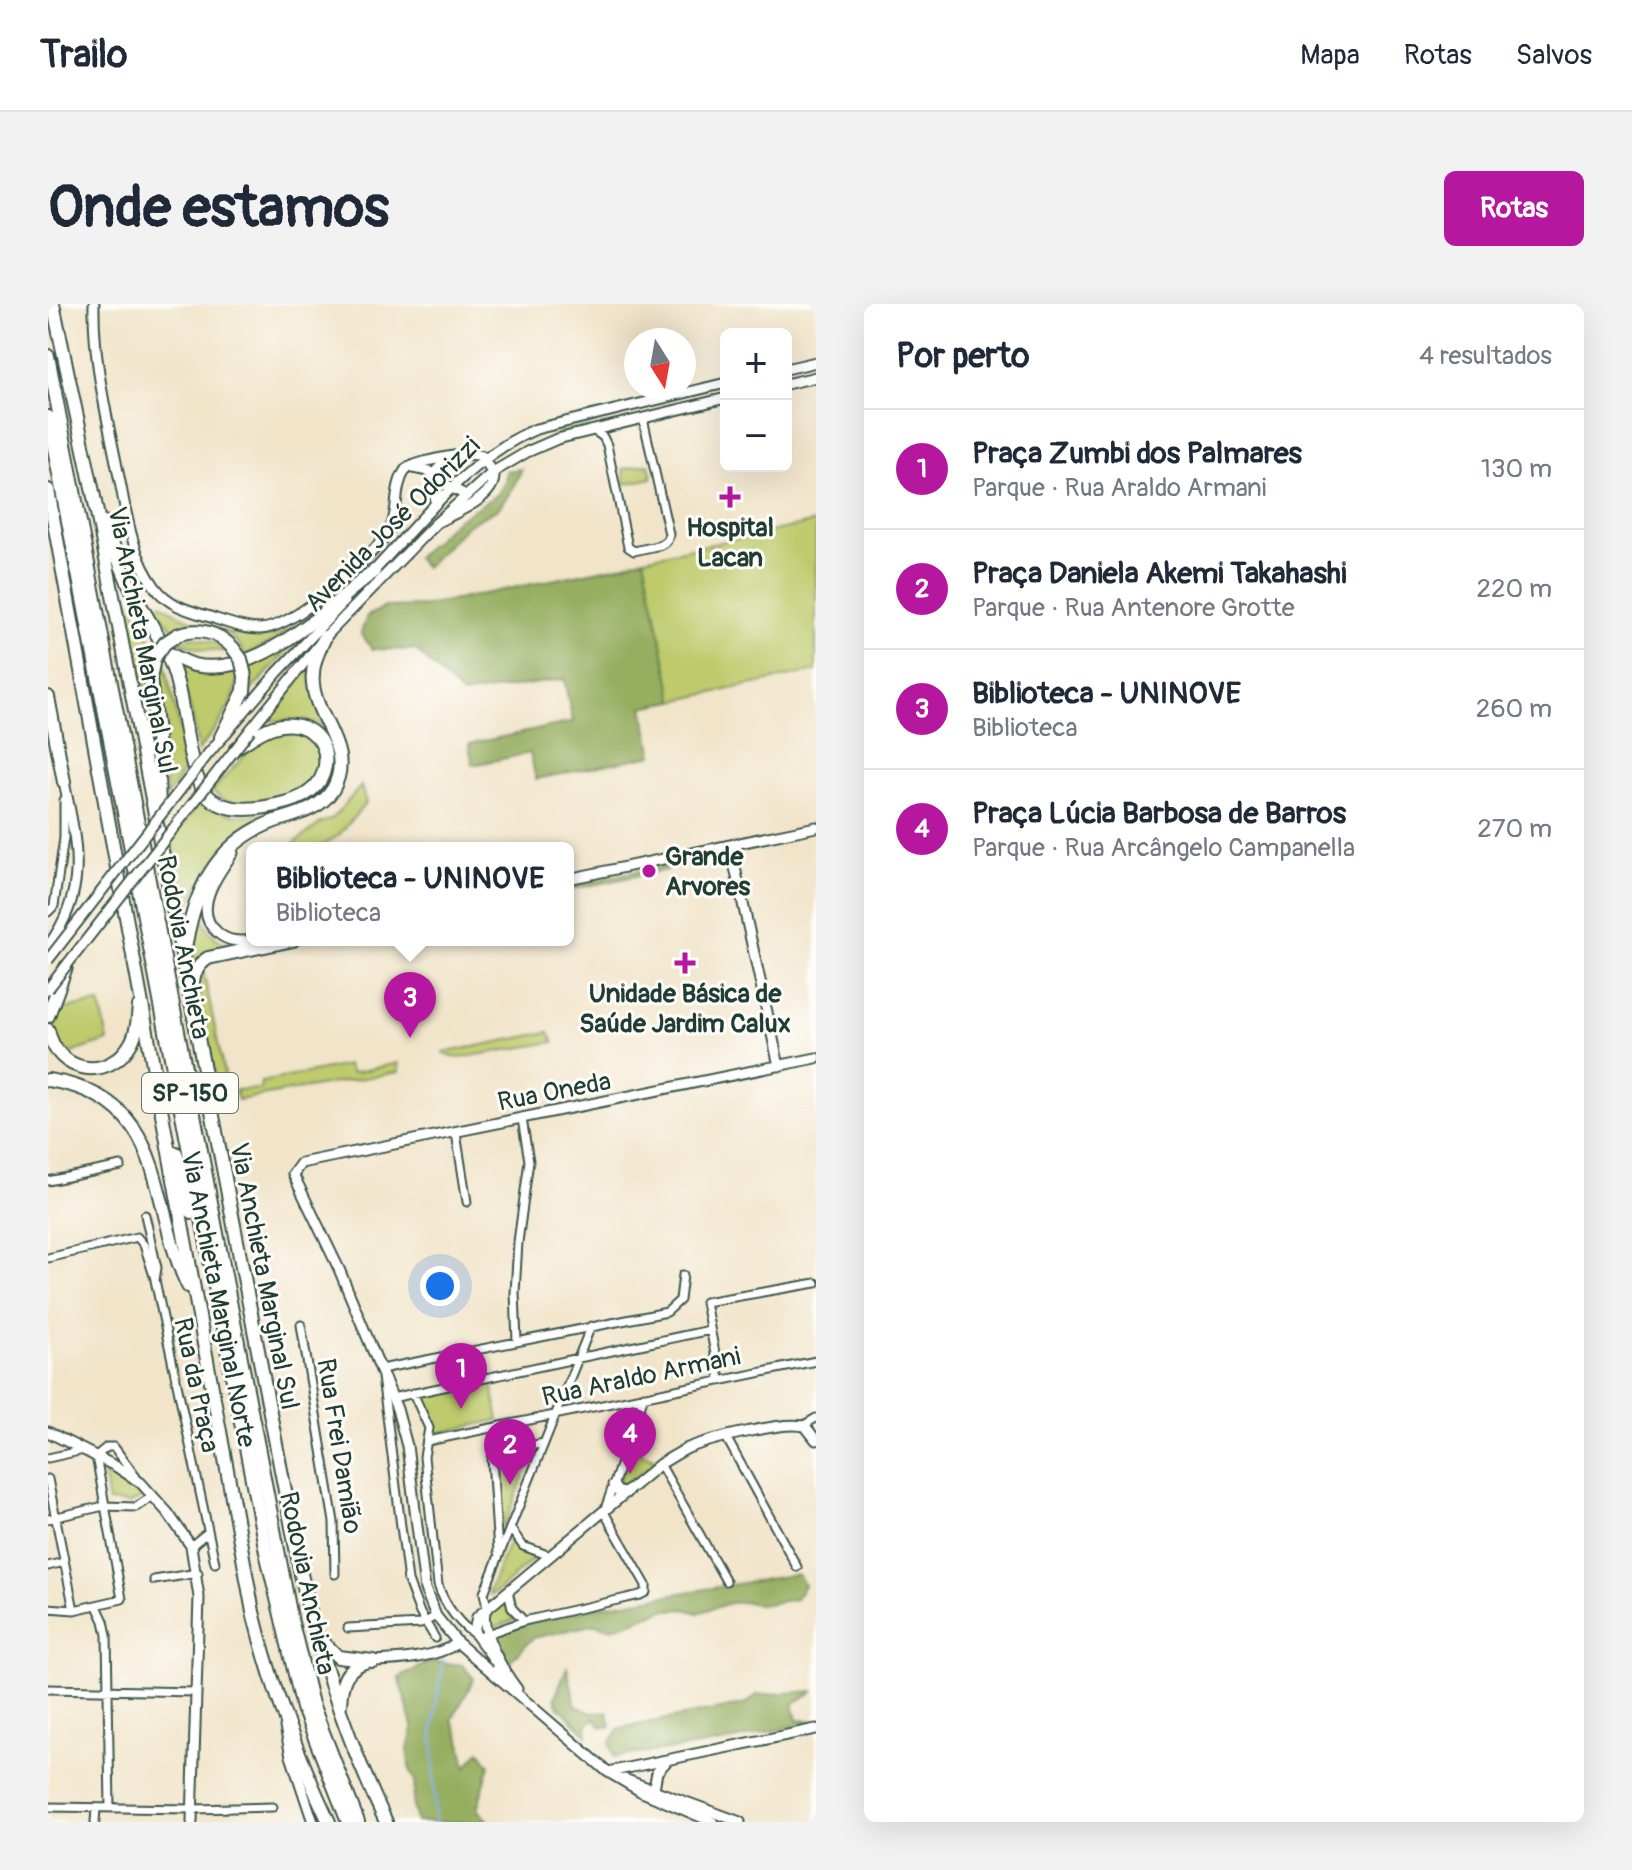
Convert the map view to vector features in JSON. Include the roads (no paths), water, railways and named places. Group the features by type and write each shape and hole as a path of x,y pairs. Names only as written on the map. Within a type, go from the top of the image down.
{"highway":[{"name":"Via Anchieta Marginal Sul","path":"53,304 94,497 313,1630 339,1712 362,1772 386,1822"},
{"name":"Rodovia Anchieta","path":"48,356 292,1623 312,1704 358,1822"},
{"name":"Rodovia Anchieta","path":"48,417 286,1644 303,1708 348,1822"},
{"name":"Via Anchieta Marginal Norte","path":"48,490 253,1612 265,1663 284,1720 329,1822"},
{"path":"94,497 160,655 177,681 198,781 207,796 234,809 252,809 291,801 311,792 324,771 325,754 318,737 306,727"},
{"path":"160,655 205,666 227,665 256,657 288,638 374,571"},
{"path":"159,843 157,732 150,679 161,648 177,635 191,631 208,632 220,637 233,648 243,664 245,676 241,697 221,737"},
{"path":"183,967 190,920 203,882 220,857 245,836 313,808 328,795 335,783 340,767 338,749 312,681 314,662 325,637"},
{"path":"48,697 64,782"},
{"path":"235,749 258,729 284,724 331,730"},
{"path":"194,1023 192,981 204,961 217,955 263,946"},
{"path":"48,1016 68,963"},
{"path":"48,1030 51,1044 63,1059 74,1065 92,1068 113,1062 132,1041 137,1024 140,987"},
{"path":"48,1080 95,1095 122,1116 139,1136 161,1192 182,1274 195,1302"},
{"path":"157,1080 199,1240 213,1307 228,1352"},
{"path":"313,1630 338,1657 373,1661"},
{"path":"339,1712 341,1688 347,1673 361,1663 373,1661"}],"street":[{"path":"94,304 97,372 131,534 151,582 165,598 180,608 254,629 288,621 346,576 387,535 395,520 399,483 406,469 415,464 474,454 484,458 493,472 494,483 489,491 436,523"},
{"path":"792,368 816,362"},
{"path":"792,383 816,377"},
{"name":"Avenida José Odorizzi","path":"48,960 221,737 295,652 484,458 534,429 720,384"},
{"name":"Avenida José Odorizzi","path":"258,729 325,637 436,523 493,472 536,448 593,430 720,399"},
{"path":"593,430 603,437 607,445 628,547 634,551 661,545 667,541 669,534 644,423 646,417"},
{"path":"434,507 439,466 450,458"},
{"path":"406,469 423,469 466,495"},
{"path":"48,989 235,749"},
{"path":"48,912 54,906 64,838 64,782"},
{"path":"48,946 71,906 77,875 77,849 64,782"},
{"path":"574,878 782,831 816,827"},
{"path":"245,836 214,882 206,909 209,923 218,934 235,941 246,940"},
{"path":"736,841 779,1066"},
{"name":"Rua Oneda","path":"381,1369 350,1302 339,1269 293,1179 294,1169 301,1163 816,1058"},
{"path":"517,1342 515,1293 518,1242 529,1161 522,1119"},
{"path":"456,1133 467,1202"},
{"path":"48,1181 121,1166"},
{"name":"Rua da Praça","path":"145,1215 157,1268 155,1280 215,1563"},
{"path":"48,1258 137,1237 144,1245 149,1269 155,1280"},
{"path":"381,1369 670,1311 680,1300 683,1275"},
{"path":"720,1379 705,1302 816,1283"},
{"name":"Rua Frei Damião","path":"301,1325 334,1522 335,1574"},
{"path":"528,1704 503,1670 488,1634 483,1619 487,1609 484,1595 591,1326"},
{"path":"392,1398 710,1330"},
{"name":"Rua Araldo Armani","path":"428,1441 816,1361"},
{"path":"381,1369 401,1422 423,1578 436,1616 458,1643 613,1775 713,1822"},
{"path":"381,1369 405,1566 413,1596 435,1638"},
{"path":"413,1393 428,1423 424,1457 438,1585 445,1602 477,1636 498,1665 496,1676"},
{"path":"477,1636 524,1621 646,1592 646,1585 604,1512 644,1396"},
{"path":"477,1636 475,1621 487,1609 660,1464 690,1447 792,1424 804,1425 816,1418"},
{"path":"390,1431 401,1422"},
{"path":"804,1425 815,1436"},
{"path":"48,1432 141,1483"},
{"path":"726,1437 797,1567"},
{"path":"499,1556 492,1458 498,1452 544,1443"},
{"path":"96,1456 107,1447 114,1447 191,1546 198,1573 192,1822"},
{"path":"48,1458 84,1450"},
{"path":"48,1608 74,1610 120,1601 123,1596 96,1456"},
{"path":"660,1464 726,1581"},
{"path":"48,1479 52,1519 74,1610"},
{"path":"613,1485 618,1492 626,1493"},
{"path":"52,1519 104,1506 132,1508 153,1496"},
{"path":"510,1528 523,1546 550,1556"},
{"path":"191,1546 208,1532"},
{"path":"48,1566 64,1562"},
{"path":"154,1580 198,1573"},
{"path":"508,1591 512,1608 524,1621"},
{"path":"97,1606 107,1628 110,1808"},
{"path":"348,1628 425,1623 436,1616"},
{"path":"373,1661 421,1655 458,1643"},
{"path":"48,1689 196,1692"},
{"path":"284,1720 291,1756 313,1822"},
{"path":"613,1775 816,1729"},
{"path":"653,1792 657,1772 666,1762"},
{"path":"653,1792 740,1822"},
{"path":"48,1807 273,1807"},
{"path":"95,1822 96,1809"}],"waterway":[{"path":"435,1822 433,1727 443,1660"}],"place":[{"name":"Hospital Lacan","path":"730,497"},
{"name":"Grande Arvores","path":"649,871"},
{"name":"Unidade Básica de Saúde Jardim Calux","path":"685,963"},
{"name":"Biblioteca - UNINOVE","path":"410,1038"},
{"name":"Praça Zumbi dos Palmares","path":"461,1409"},
{"name":"Praça Lúcia Barbosa de Barros","path":"630,1474"},
{"name":"Praça Daniela Akemi Takahashi","path":"510,1485"}]}
